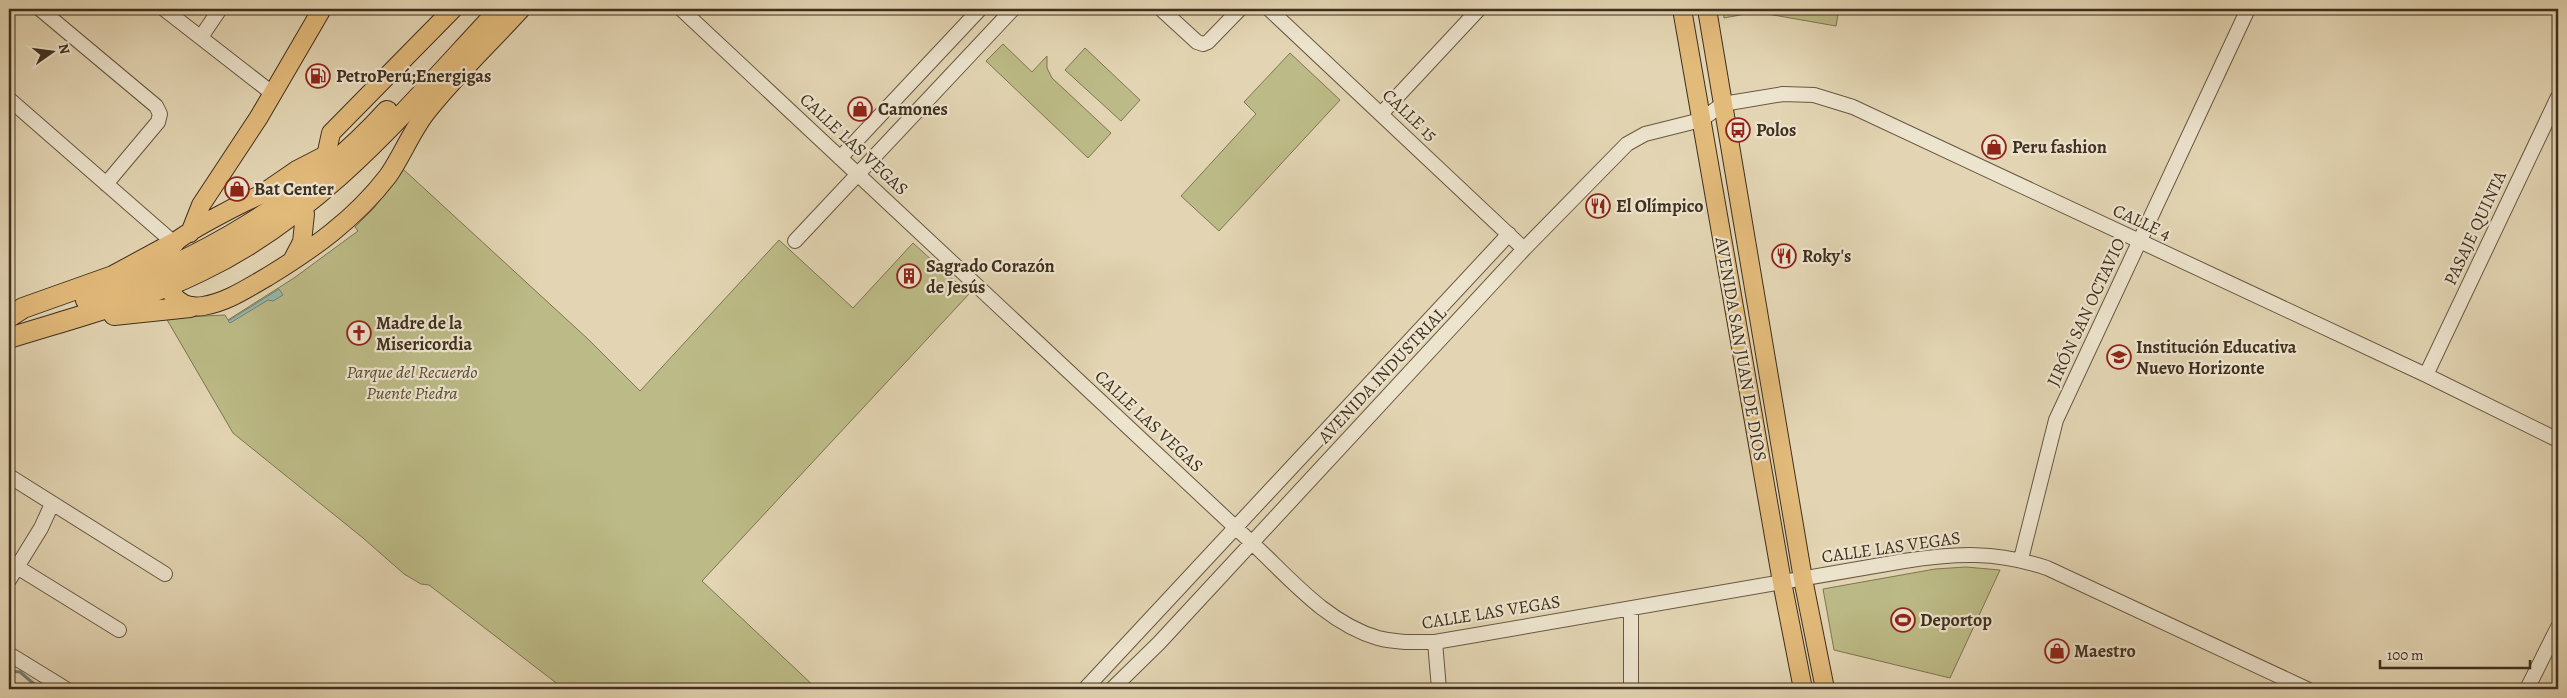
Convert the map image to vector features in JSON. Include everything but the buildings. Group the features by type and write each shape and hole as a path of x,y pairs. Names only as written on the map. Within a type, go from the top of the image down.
{"highway":[{"path":"65,321 165,278 249,245 297,202 481,9"},
{"path":"297,202 364,155 500,9"},
{"path":"265,193 297,171 356,141"},
{"path":"9,317 23,308 113,276 190,231"},
{"path":"12,335 112,291 165,278"},
{"path":"12,335 65,321 190,306"}],"main road":[{"path":"322,9 201,206 190,231 165,260 165,278 180,302 190,306 210,305 228,299 292,262 341,226 368,201 389,174 408,139 429,108 521,9"},
{"path":"326,156 331,133 453,9"},
{"name":"AVENIDA SAN JUAN DE DIOS","path":"1682,9 1782,582 1803,689"},
{"name":"AVENIDA SAN JUAN DE DIOS","path":"1707,9 1803,579 1824,689"},
{"path":"190,231 265,193 278,191 297,202 306,222 304,233 292,262"}],"street":[{"path":"42,9 156,106 160,114 158,122 106,184"},
{"path":"164,9 272,93"},
{"path":"201,38 220,9"},
{"name":"CALLE LAS VEGAS","path":"681,9 1334,619 1378,638 1402,642 1435,642 1945,555 1989,554 2021,559 2055,572 2307,689"},
{"path":"840,158 980,9"},
{"path":"795,242 1013,9"},
{"path":"1161,9 1197,42 1203,44 1208,42 1240,9"},
{"name":"CALLE 15","path":"1269,9 1524,249"},
{"path":"1381,114 1479,9"},
{"name":"JIRÓN SAN OCTAVIO","path":"2021,559 2056,420 2248,9"},
{"name":"CALLE 4","path":"1701,120 1723,104 1783,94 1814,95 1834,99 2426,375 2558,440"},
{"name":"PASAJE QUINTA","path":"2426,375 2558,97"},
{"path":"9,99 106,184 190,231"},
{"name":"AVENIDA INDUSTRIAL","path":"1112,689 1159,643 1250,542 1524,249 1627,144 1646,134 1701,120"},
{"path":"1085,689 1509,234"},
{"path":"9,476 165,574"},
{"path":"9,580 52,504"},
{"path":"17,567 119,630"},
{"path":"1631,608 1631,689"},
{"path":"2527,689 2558,626"},
{"path":"1435,642 1439,689"},
{"path":"9,654 66,689"}],"green space":[{"path":"1723,9 1839,9 1836,26 1756,12 1724,18"},
{"path":"1003,44 1032,72 1047,56 1047,68 1052,78 1111,133 1088,158 986,61"},
{"path":"1085,48 1140,100 1121,121 1065,70"},
{"path":"1290,53 1340,100 1219,231 1181,196 1256,114 1244,102"},
{"name":"Parque del Recuerdo Puente Piedra","path":"403,169 589,340 640,391 779,240 853,308 913,243 969,294 702,581 817,689 564,689 429,585 421,584 404,574 363,538 233,433 166,318 225,315 228,320 294,278 358,231 355,227 375,207"},
{"name":"Deportop","path":"1966,567 2000,570 1950,678 1834,650 1823,589 1935,569"}],"water":[{"path":"279,289 283,295 273,301 268,300 230,323 228,321"}],"waterway":[{"path":"9,671 20,672 40,689"}],"place":[{"name":"PetroPerú;Energigas","path":"318,76"},
{"name":"Camones","path":"860,109"},
{"name":"Polos","path":"1738,130"},
{"name":"Peru fashion","path":"1994,147"},
{"name":"Bat Center","path":"237,189"},
{"name":"El Olímpico","path":"1598,206"},
{"name":"Roky's","path":"1784,256"},
{"name":"Sagrado Corazón de Jesús","path":"909,276"},
{"name":"Madre de la Misericordia","path":"359,333"},
{"name":"Institución Educativa Nuevo Horizonte","path":"2119,357"},
{"name":"Deportop","path":"1903,620"},
{"name":"Maestro","path":"2057,651"}]}
